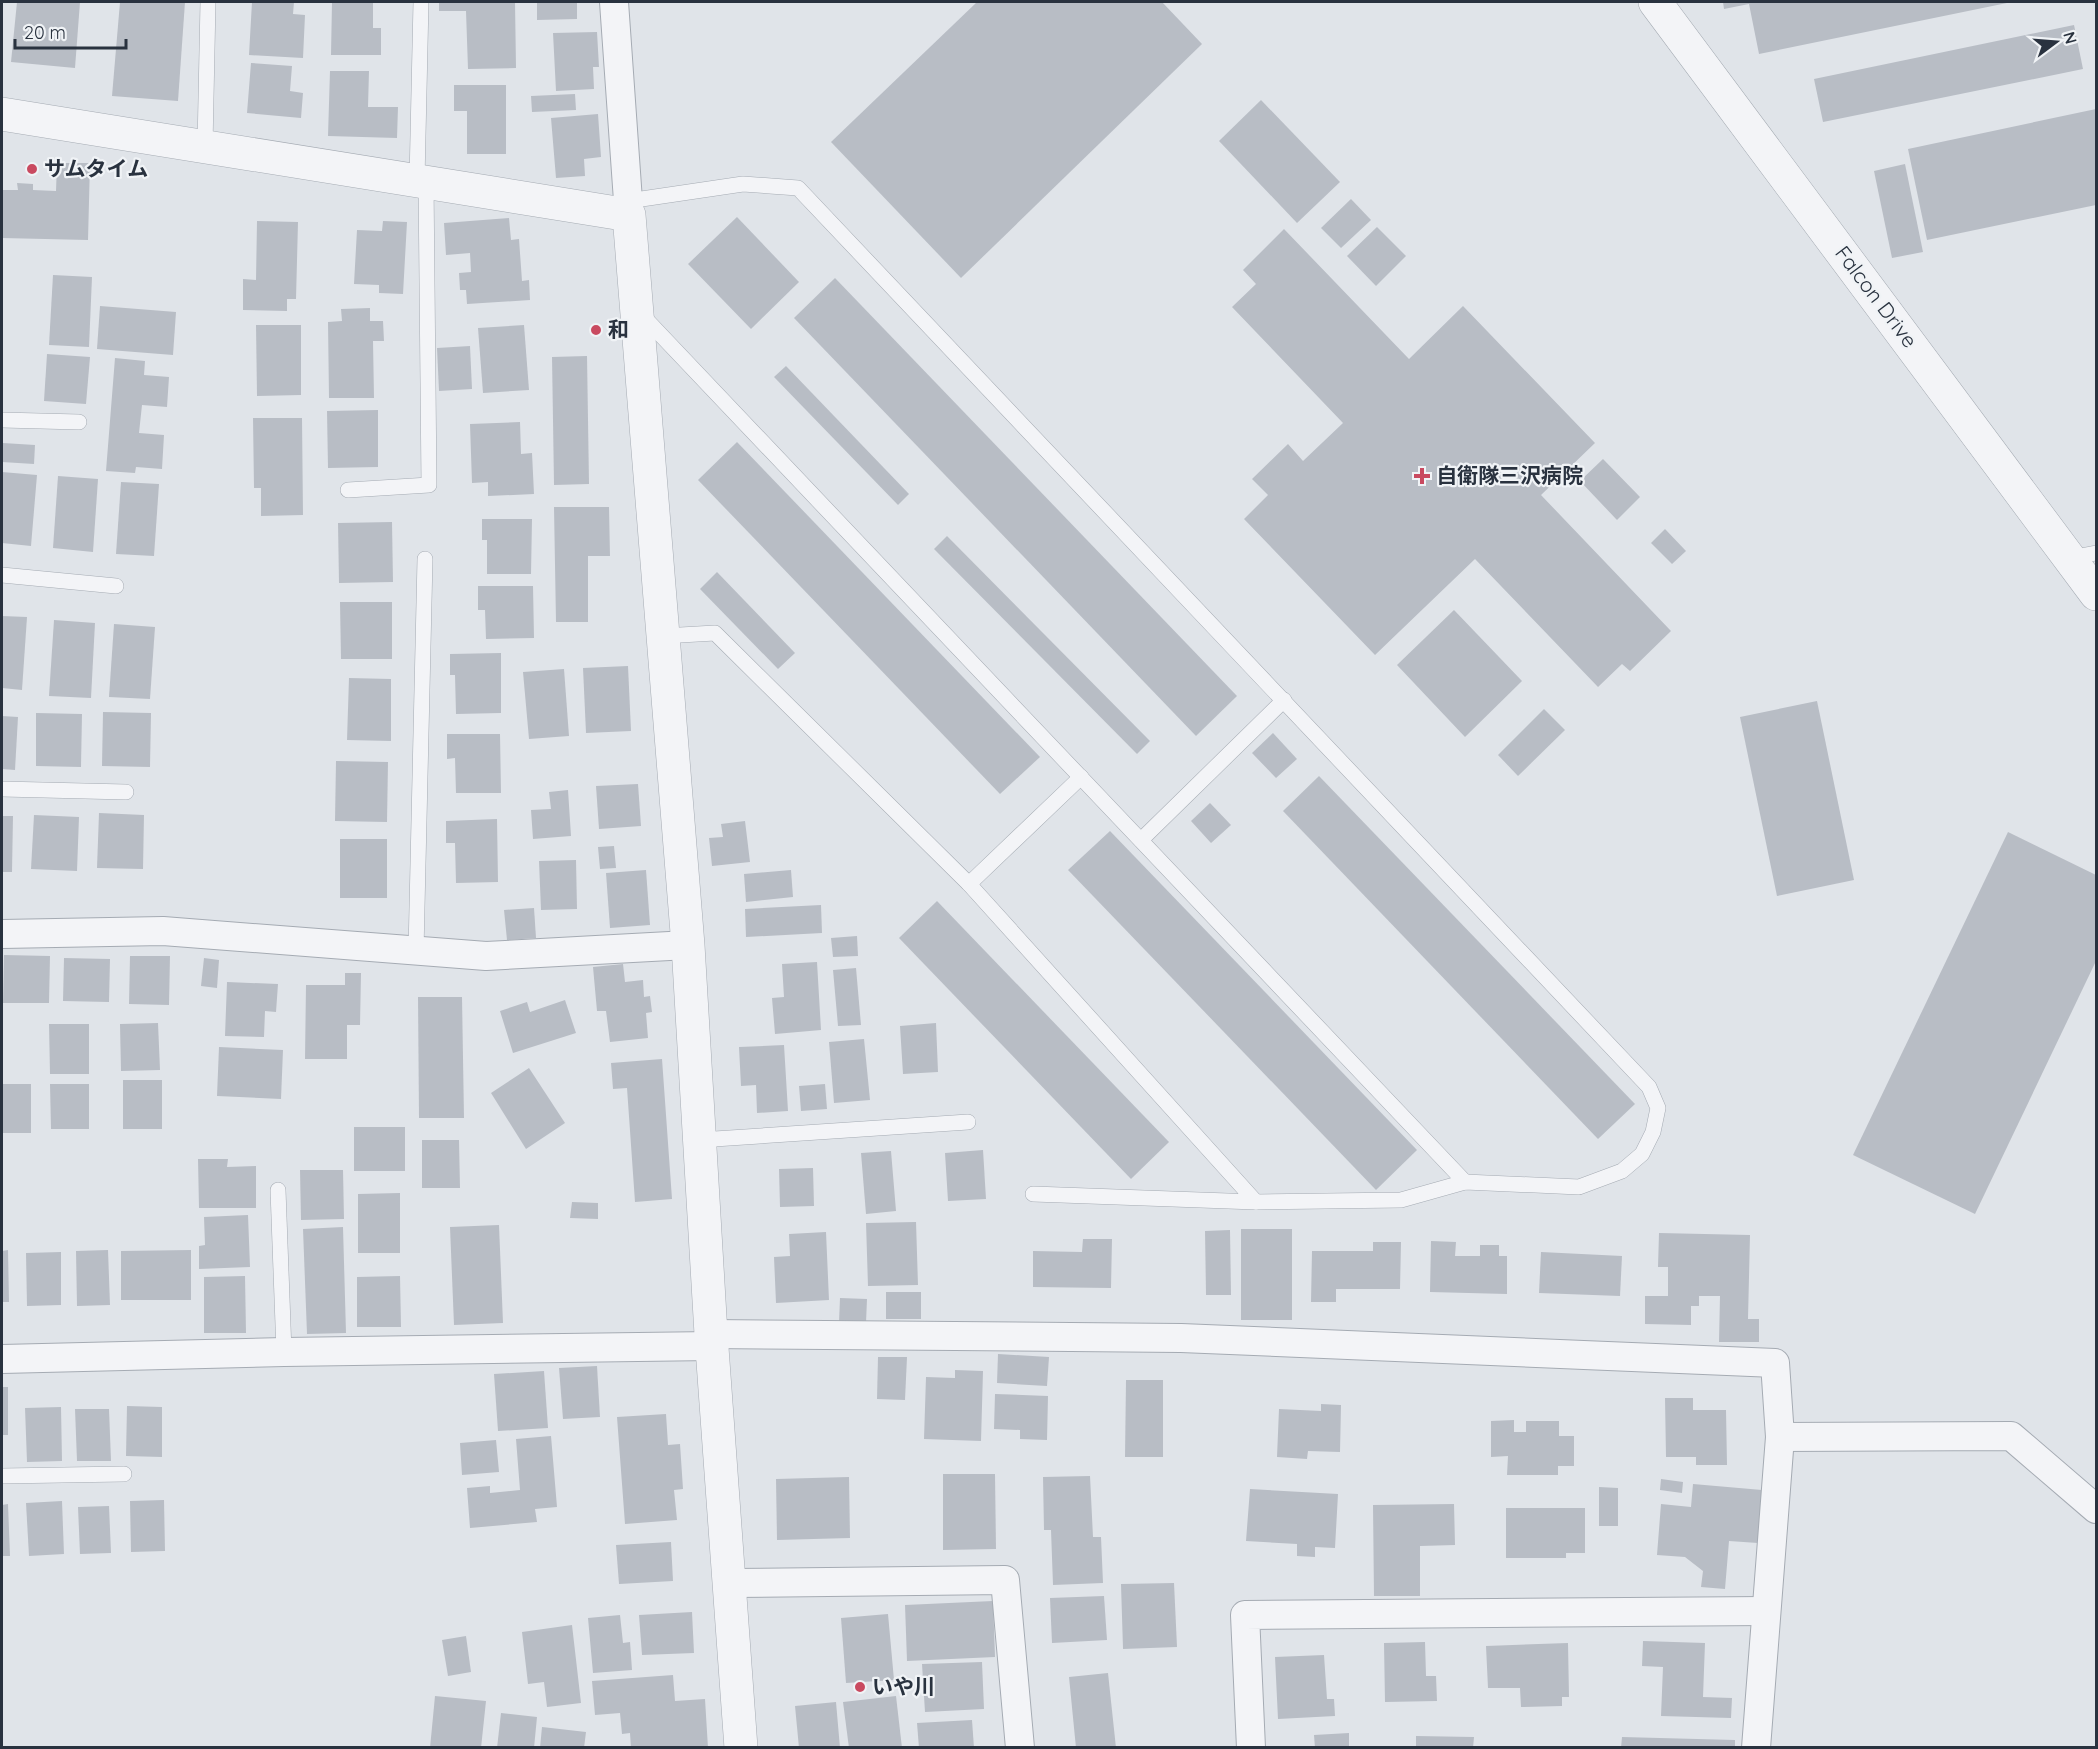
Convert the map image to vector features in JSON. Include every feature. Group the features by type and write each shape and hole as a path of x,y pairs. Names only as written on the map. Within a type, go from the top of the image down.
{"street":[{"path":"614,2 688,945 711,1340 741,1748"},
{"name":"Falcon Drive","path":"1655,2 2083,555 2097,594"},
{"path":"2,114 422,181 629,208"},
{"path":"2,934 163,932 486,956 688,945"},
{"path":"2,1359 711,1340 1181,1338 1775,1363 1780,1437 1756,1748"},
{"path":"1780,1437 2011,1436 2097,1509"},
{"path":"730,1583 1005,1580 1020,1748"},
{"path":"1251,1748 1245,1615 1766,1611"}],"lane":[{"path":"205,146 208,2"},
{"path":"348,490 429,485 422,181 421,2"},
{"path":"629,208 743,184 798,188 1649,1087 1658,1108 1653,1132 1642,1154 1622,1171 1579,1187 1465,1182 1401,1200 1256,1202 1033,1194"},
{"path":"637,310 1465,1182"},
{"path":"2,420 79,422"},
{"path":"416,951 425,559"},
{"path":"2,575 116,586"},
{"path":"663,636 715,633 969,884 1256,1202"},
{"path":"1141,840 1284,700"},
{"path":"969,884 1081,777"},
{"path":"2,789 126,792"},
{"path":"699,1140 968,1122"},
{"path":"278,1190 284,1352"},
{"path":"2,1476 124,1474"}],"building":[{"path":"17,2 80,2 75,68 11,62"},
{"path":"120,2 185,2 178,101 112,96"},
{"path":"252,2 294,2 293,14 305,15 303,58 249,55"},
{"path":"332,2 373,2 373,28 381,28 381,55 331,55"},
{"path":"439,2 515,2 516,68 468,69 466,11 439,11"},
{"path":"537,2 577,2 577,19 537,20"},
{"path":"977,2 1162,2 1202,44 961,278 831,142"},
{"path":"1723,2 2007,3 1759,54 1749,4 1724,9"},
{"path":"2074,25 2083,69 1823,122 1814,79"},
{"path":"597,32 599,67 593,67 594,89 556,91 553,33"},
{"path":"251,63 292,66 290,91 303,93 301,118 247,113"},
{"path":"330,71 369,71 368,107 398,107 397,138 328,136"},
{"path":"454,85 506,85 506,154 467,154 467,111 454,111"},
{"path":"575,94 576,110 532,112 531,96"},
{"path":"1261,100 1340,182 1297,223 1219,141"},
{"path":"2096,109 2096,205 1927,240 1908,149"},
{"path":"598,114 601,157 584,159 585,176 556,178 551,118"},
{"path":"57,163 90,163 88,240 2,238 2,190 18,190 17,183 33,184 33,190 56,191"},
{"path":"1905,164 1923,252 1892,258 1874,171"},
{"path":"1351,199 1371,220 1341,248 1321,228"},
{"path":"737,217 799,282 751,329 688,264"},
{"path":"509,218 511,240 519,239 522,281 529,280 530,300 467,304 466,290 460,290 459,273 471,272 470,253 446,255 444,223"},
{"path":"257,221 298,222 296,299 287,299 287,311 243,310 243,279 256,280"},
{"path":"383,221 407,222 403,294 379,293 379,285 354,284 357,230 382,231"},
{"path":"1377,227 1406,256 1376,286 1347,256"},
{"path":"1284,229 1409,359 1463,306 1595,443 1541,495 1671,631 1630,671 1622,664 1598,687 1475,559 1375,655 1244,519 1268,495 1252,479 1288,444 1303,461 1343,423 1232,307 1256,284 1243,270"},
{"path":"53,275 92,277 89,347 49,345"},
{"path":"835,278 1237,696 1196,736 794,318"},
{"path":"100,306 176,312 173,355 97,349"},
{"path":"370,308 370,321 383,321 384,341 373,341 374,398 329,398 328,322 342,321 341,309"},
{"path":"256,325 301,325 301,395 257,396"},
{"path":"524,325 529,390 483,393 478,328"},
{"path":"470,346 472,389 439,391 437,348"},
{"path":"47,354 90,357 86,404 44,401"},
{"path":"587,356 589,484 554,485 552,357"},
{"path":"115,358 145,361 144,375 169,377 167,407 142,405 139,433 164,435 162,469 136,467 135,473 106,471"},
{"path":"786,366 909,494 898,505 774,377"},
{"path":"378,410 378,467 328,468 327,411"},
{"path":"253,418 302,418 303,515 261,516 261,488 254,488"},
{"path":"520,422 521,454 532,453 534,494 488,496 488,482 472,483 470,424"},
{"path":"737,442 1040,757 1000,794 698,480"},
{"path":"3,443 35,445 34,464 2,462"},
{"path":"1603,459 1640,497 1617,520 1580,481"},
{"path":"2,472 37,475 31,546 2,543"},
{"path":"58,476 98,479 93,552 53,548"},
{"path":"121,482 159,484 154,556 116,554"},
{"path":"554,507 609,507 610,556 588,556 588,622 556,622"},
{"path":"482,519 532,519 531,574 487,574 487,540 482,540"},
{"path":"392,522 393,582 339,583 338,523"},
{"path":"1665,529 1686,551 1672,564 1651,543"},
{"path":"947,536 1150,741 1137,754 934,549"},
{"path":"717,572 795,653 778,669 700,589"},
{"path":"478,586 533,586 534,638 486,639 485,610 478,610"},
{"path":"340,602 392,602 392,659 341,659"},
{"path":"1454,610 1522,681 1465,737 1397,665"},
{"path":"2,616 27,617 22,690 2,688"},
{"path":"54,620 95,623 91,698 49,696"},
{"path":"114,624 155,627 150,699 109,697"},
{"path":"501,653 501,713 456,714 455,675 450,675 450,654"},
{"path":"628,666 631,731 586,733 583,668"},
{"path":"564,669 569,736 529,739 523,672"},
{"path":"349,678 391,679 391,741 347,740"},
{"path":"1817,701 1854,880 1777,896 1740,717"},
{"path":"1544,709 1565,730 1518,776 1498,755"},
{"path":"103,712 151,713 150,767 102,766"},
{"path":"36,713 82,714 81,767 36,766"},
{"path":"2,716 18,717 15,770 2,769"},
{"path":"1273,733 1297,759 1276,778 1252,753"},
{"path":"447,734 500,734 501,793 456,793 455,758 447,759"},
{"path":"336,761 388,762 387,822 335,821"},
{"path":"1319,776 1635,1104 1598,1139 1283,811"},
{"path":"638,784 641,826 599,829 596,786"},
{"path":"568,790 571,836 533,839 531,810 551,809 549,792"},
{"path":"1210,803 1231,825 1211,843 1191,821"},
{"path":"99,813 144,815 143,869 97,868"},
{"path":"34,815 79,817 77,871 31,869"},
{"path":"2,816 13,816 12,872 2,872"},
{"path":"497,819 498,882 456,883 455,843 446,843 446,821"},
{"path":"745,821 750,862 712,866 709,838 723,837 721,824"},
{"path":"1110,831 1417,1150 1376,1190 1068,870"},
{"path":"2008,832 2096,875 2096,961 1975,1214 1853,1155"},
{"path":"340,839 387,839 387,898 340,898"},
{"path":"614,846 616,868 600,869 598,847"},
{"path":"576,860 577,909 541,910 539,861"},
{"path":"646,870 650,925 610,928 606,873"},
{"path":"791,870 793,897 746,902 744,874"},
{"path":"937,901 1169,1142 1131,1179 899,938"},
{"path":"821,905 822,933 746,937 745,909"},
{"path":"534,908 536,938 507,940 504,910"},
{"path":"857,936 858,956 833,957 831,938"},
{"path":"4,955 50,956 49,1003 3,1003"},
{"path":"130,956 170,956 169,1005 129,1004"},
{"path":"64,958 110,959 109,1002 63,1001"},
{"path":"204,958 219,960 217,988 201,986"},
{"path":"817,962 821,1030 775,1034 772,998 784,997 782,964"},
{"path":"623,964 625,982 643,980 644,997 650,996 652,1012 646,1013 648,1038 610,1042 606,1011 597,1011 593,967"},
{"path":"856,968 861,1025 838,1026 833,970"},
{"path":"345,973 361,973 360,1025 347,1025 347,1059 305,1059 306,985 345,985"},
{"path":"227,982 278,984 276,1012 265,1011 264,1037 225,1036"},
{"path":"418,997 462,997 464,1118 419,1118"},
{"path":"565,1000 576,1033 513,1053 500,1011 527,1002 530,1012"},
{"path":"158,1023 160,1070 121,1071 120,1024"},
{"path":"936,1023 938,1072 903,1074 900,1026"},
{"path":"49,1024 89,1024 89,1074 50,1074"},
{"path":"864,1039 870,1100 834,1103 829,1042"},
{"path":"784,1045 788,1111 757,1113 756,1085 741,1086 739,1047"},
{"path":"219,1047 283,1050 281,1099 217,1096"},
{"path":"662,1059 672,1199 635,1202 627,1088 613,1089 611,1063"},
{"path":"529,1068 565,1123 526,1149 491,1093"},
{"path":"123,1080 162,1080 162,1129 123,1129"},
{"path":"2,1084 31,1084 31,1133 2,1133"},
{"path":"50,1084 89,1084 89,1129 51,1129"},
{"path":"825,1084 827,1109 801,1111 799,1086"},
{"path":"354,1127 405,1127 405,1171 354,1171"},
{"path":"422,1140 459,1140 460,1188 422,1188"},
{"path":"983,1150 986,1199 948,1201 945,1153"},
{"path":"891,1151 896,1211 866,1214 861,1153"},
{"path":"198,1159 228,1159 227,1167 256,1166 256,1208 199,1208"},
{"path":"813,1168 814,1206 780,1207 779,1169"},
{"path":"300,1170 343,1170 344,1219 301,1220"},
{"path":"400,1193 400,1253 358,1253 358,1194"},
{"path":"572,1202 598,1203 598,1219 570,1218"},
{"path":"248,1215 250,1267 199,1269 199,1246 205,1245 204,1217"},
{"path":"916,1222 918,1285 868,1286 866,1223"},
{"path":"499,1225 503,1323 454,1325 450,1227"},
{"path":"343,1227 346,1333 307,1334 303,1229"},
{"path":"1241,1229 1292,1229 1292,1320 1241,1320"},
{"path":"1230,1230 1231,1295 1206,1295 1205,1231"},
{"path":"826,1232 829,1300 776,1303 774,1257 790,1256 789,1234"},
{"path":"1659,1233 1750,1235 1748,1319 1759,1319 1759,1342 1719,1342 1720,1296 1699,1296 1699,1306 1691,1306 1691,1325 1645,1324 1645,1296 1668,1296 1668,1267 1658,1267"},
{"path":"1083,1239 1112,1239 1111,1288 1033,1287 1033,1251 1082,1252"},
{"path":"1431,1241 1456,1242 1455,1256 1480,1256 1480,1245 1499,1245 1499,1256 1507,1256 1507,1294 1430,1292"},
{"path":"1373,1242 1401,1242 1400,1289 1336,1289 1336,1302 1311,1302 1312,1251 1373,1251"},
{"path":"8,1250 9,1302 2,1302 2,1251"},
{"path":"108,1250 110,1305 77,1306 76,1251"},
{"path":"191,1250 191,1300 121,1300 121,1251"},
{"path":"61,1252 61,1305 27,1306 26,1253"},
{"path":"1541,1252 1622,1256 1620,1296 1539,1293"},
{"path":"245,1276 246,1333 204,1333 204,1277"},
{"path":"400,1276 401,1327 357,1327 357,1277"},
{"path":"886,1292 921,1292 921,1319 886,1319"},
{"path":"840,1298 867,1299 866,1323 839,1323"},
{"path":"998,1354 1049,1357 1047,1386 997,1383"},
{"path":"878,1357 907,1357 905,1400 877,1399"},
{"path":"597,1366 600,1417 563,1419 559,1368"},
{"path":"955,1370 983,1371 981,1441 924,1439 926,1377 955,1378"},
{"path":"544,1371 548,1428 498,1431 494,1374"},
{"path":"1126,1380 1163,1380 1163,1457 1125,1457"},
{"path":"2,1387 8,1387 8,1435 2,1435"},
{"path":"995,1394 1048,1396 1047,1440 1020,1439 1020,1430 994,1429"},
{"path":"1665,1398 1693,1398 1693,1410 1726,1410 1727,1465 1696,1465 1696,1457 1666,1457"},
{"path":"1321,1404 1341,1405 1340,1452 1308,1451 1307,1459 1277,1457 1279,1409 1321,1411"},
{"path":"127,1406 162,1407 162,1457 126,1456"},
{"path":"61,1407 62,1461 27,1462 25,1408"},
{"path":"75,1409 109,1409 111,1461 77,1461"},
{"path":"666,1414 668,1445 680,1444 683,1489 674,1490 677,1520 625,1524 617,1417"},
{"path":"1514,1420 1514,1432 1526,1432 1526,1421 1559,1421 1559,1436 1574,1436 1574,1466 1558,1466 1558,1475 1507,1475 1508,1456 1491,1457 1491,1421"},
{"path":"551,1436 557,1507 535,1509 537,1522 470,1528 467,1488 490,1486 490,1493 520,1490 516,1439"},
{"path":"496,1440 499,1472 462,1475 460,1443"},
{"path":"943,1474 995,1474 996,1549 943,1550"},
{"path":"1090,1476 1093,1537 1101,1537 1103,1583 1053,1585 1051,1530 1044,1530 1043,1477"},
{"path":"849,1477 850,1538 777,1540 776,1479"},
{"path":"1661,1479 1683,1482 1682,1493 1660,1490"},
{"path":"1693,1484 1762,1490 1758,1543 1729,1541 1725,1589 1701,1587 1703,1571 1685,1557 1657,1555 1661,1504 1691,1507"},
{"path":"1599,1487 1618,1488 1618,1526 1599,1526"},
{"path":"1250,1489 1338,1494 1335,1548 1315,1547 1315,1557 1297,1556 1297,1544 1246,1541"},
{"path":"164,1500 165,1551 131,1552 130,1501"},
{"path":"62,1501 64,1554 29,1556 26,1503"},
{"path":"8,1504 10,1556 2,1556 2,1505"},
{"path":"1454,1504 1455,1545 1420,1546 1420,1596 1374,1596 1373,1505"},
{"path":"109,1506 111,1553 80,1554 78,1507"},
{"path":"1506,1508 1585,1508 1585,1553 1566,1553 1566,1558 1506,1558"},
{"path":"671,1542 673,1581 619,1584 616,1545"},
{"path":"1174,1583 1177,1647 1123,1649 1121,1584"},
{"path":"1104,1596 1107,1640 1052,1643 1050,1598"},
{"path":"993,1601 995,1657 907,1661 905,1605"},
{"path":"692,1612 694,1653 642,1655 639,1615"},
{"path":"888,1614 894,1680 846,1683 841,1618"},
{"path":"620,1615 623,1643 630,1642 632,1670 593,1673 588,1618"},
{"path":"572,1625 581,1703 547,1707 544,1682 528,1684 522,1632"},
{"path":"466,1636 471,1672 448,1676 442,1640"},
{"path":"1643,1641 1705,1643 1703,1697 1732,1698 1731,1718 1661,1716 1663,1667 1642,1666"},
{"path":"1425,1642 1426,1676 1436,1676 1437,1701 1385,1702 1384,1643"},
{"path":"1568,1643 1569,1697 1562,1697 1562,1706 1521,1707 1520,1688 1488,1688 1486,1646"},
{"path":"1324,1655 1327,1699 1334,1699 1335,1716 1278,1719 1275,1657"},
{"path":"982,1662 984,1709 925,1712 922,1664"},
{"path":"1108,1673 1116,1748 1076,1748 1069,1677"},
{"path":"673,1675 675,1701 705,1699 708,1748 631,1748 630,1733 622,1734 620,1713 595,1715 592,1681"},
{"path":"435,1696 486,1701 481,1748 430,1748"},
{"path":"896,1696 902,1748 849,1748 843,1702"},
{"path":"836,1702 840,1748 799,1748 795,1706"},
{"path":"501,1713 537,1717 534,1748 497,1748"},
{"path":"972,1720 974,1748 919,1748 917,1723"},
{"path":"542,1727 586,1732 584,1748 540,1748"},
{"path":"1349,1733 1349,1748 1315,1748 1314,1735"},
{"path":"1416,1736 1474,1737 1473,1748 1416,1748"},
{"path":"1622,1737 1735,1740 1735,1748 1621,1748"}],"place":[{"name":"サムタイム","path":"32,169"},
{"name":"和","path":"596,330"},
{"name":"自衛隊三沢病院","path":"1422,476"},
{"name":"いや川","path":"860,1687"}]}
